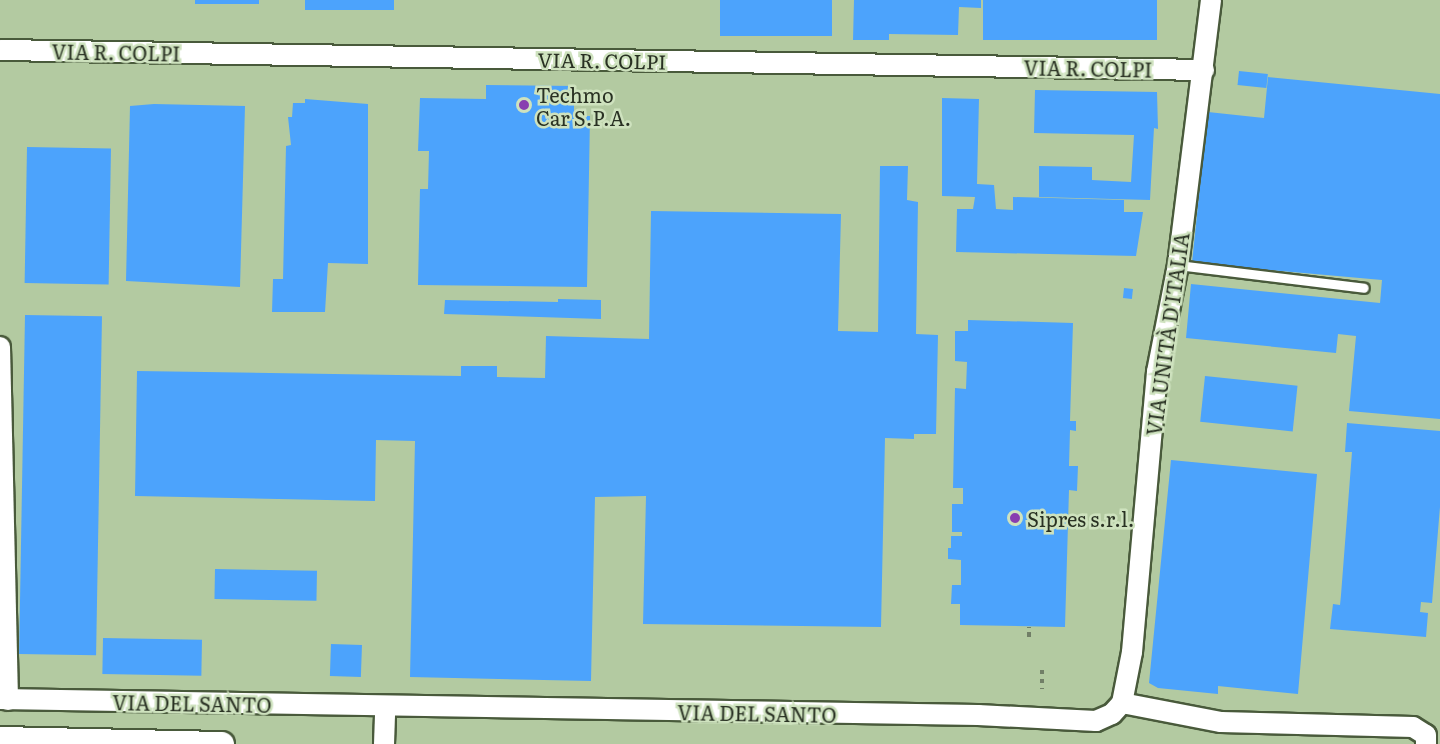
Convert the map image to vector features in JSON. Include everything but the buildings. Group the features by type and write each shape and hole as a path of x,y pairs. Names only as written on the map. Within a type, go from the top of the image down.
{"street":[{"name":"VIA UNITÀ D'ITALIA","path":"1122,703 1132,652 1157,372 1178,265 1211,0"},
{"name":"VIA R. COLPI","path":"0,50 1204,70"},
{"path":"0,347 4,700"},
{"name":"VIA DEL SANTO","path":"4,700 978,715 1096,721 1112,714 1122,703"},
{"path":"1122,703 1221,722 1413,727 1426,735 1426,744"},
{"path":"384,744 385,706"},
{"path":"0,740 222,744"}],"lane":[{"path":"1178,265 1364,288"}],"path":[{"path":"1029,627 1029,637"},
{"path":"1042,670 1042,689"}],"shaded area":[{"path":"0,0 1440,0 1440,744 0,744"}],"place":[{"name":"Techmo Car S.P.A.","path":"524,105"},
{"name":"Sipres s.r.l.","path":"1015,518"}]}
